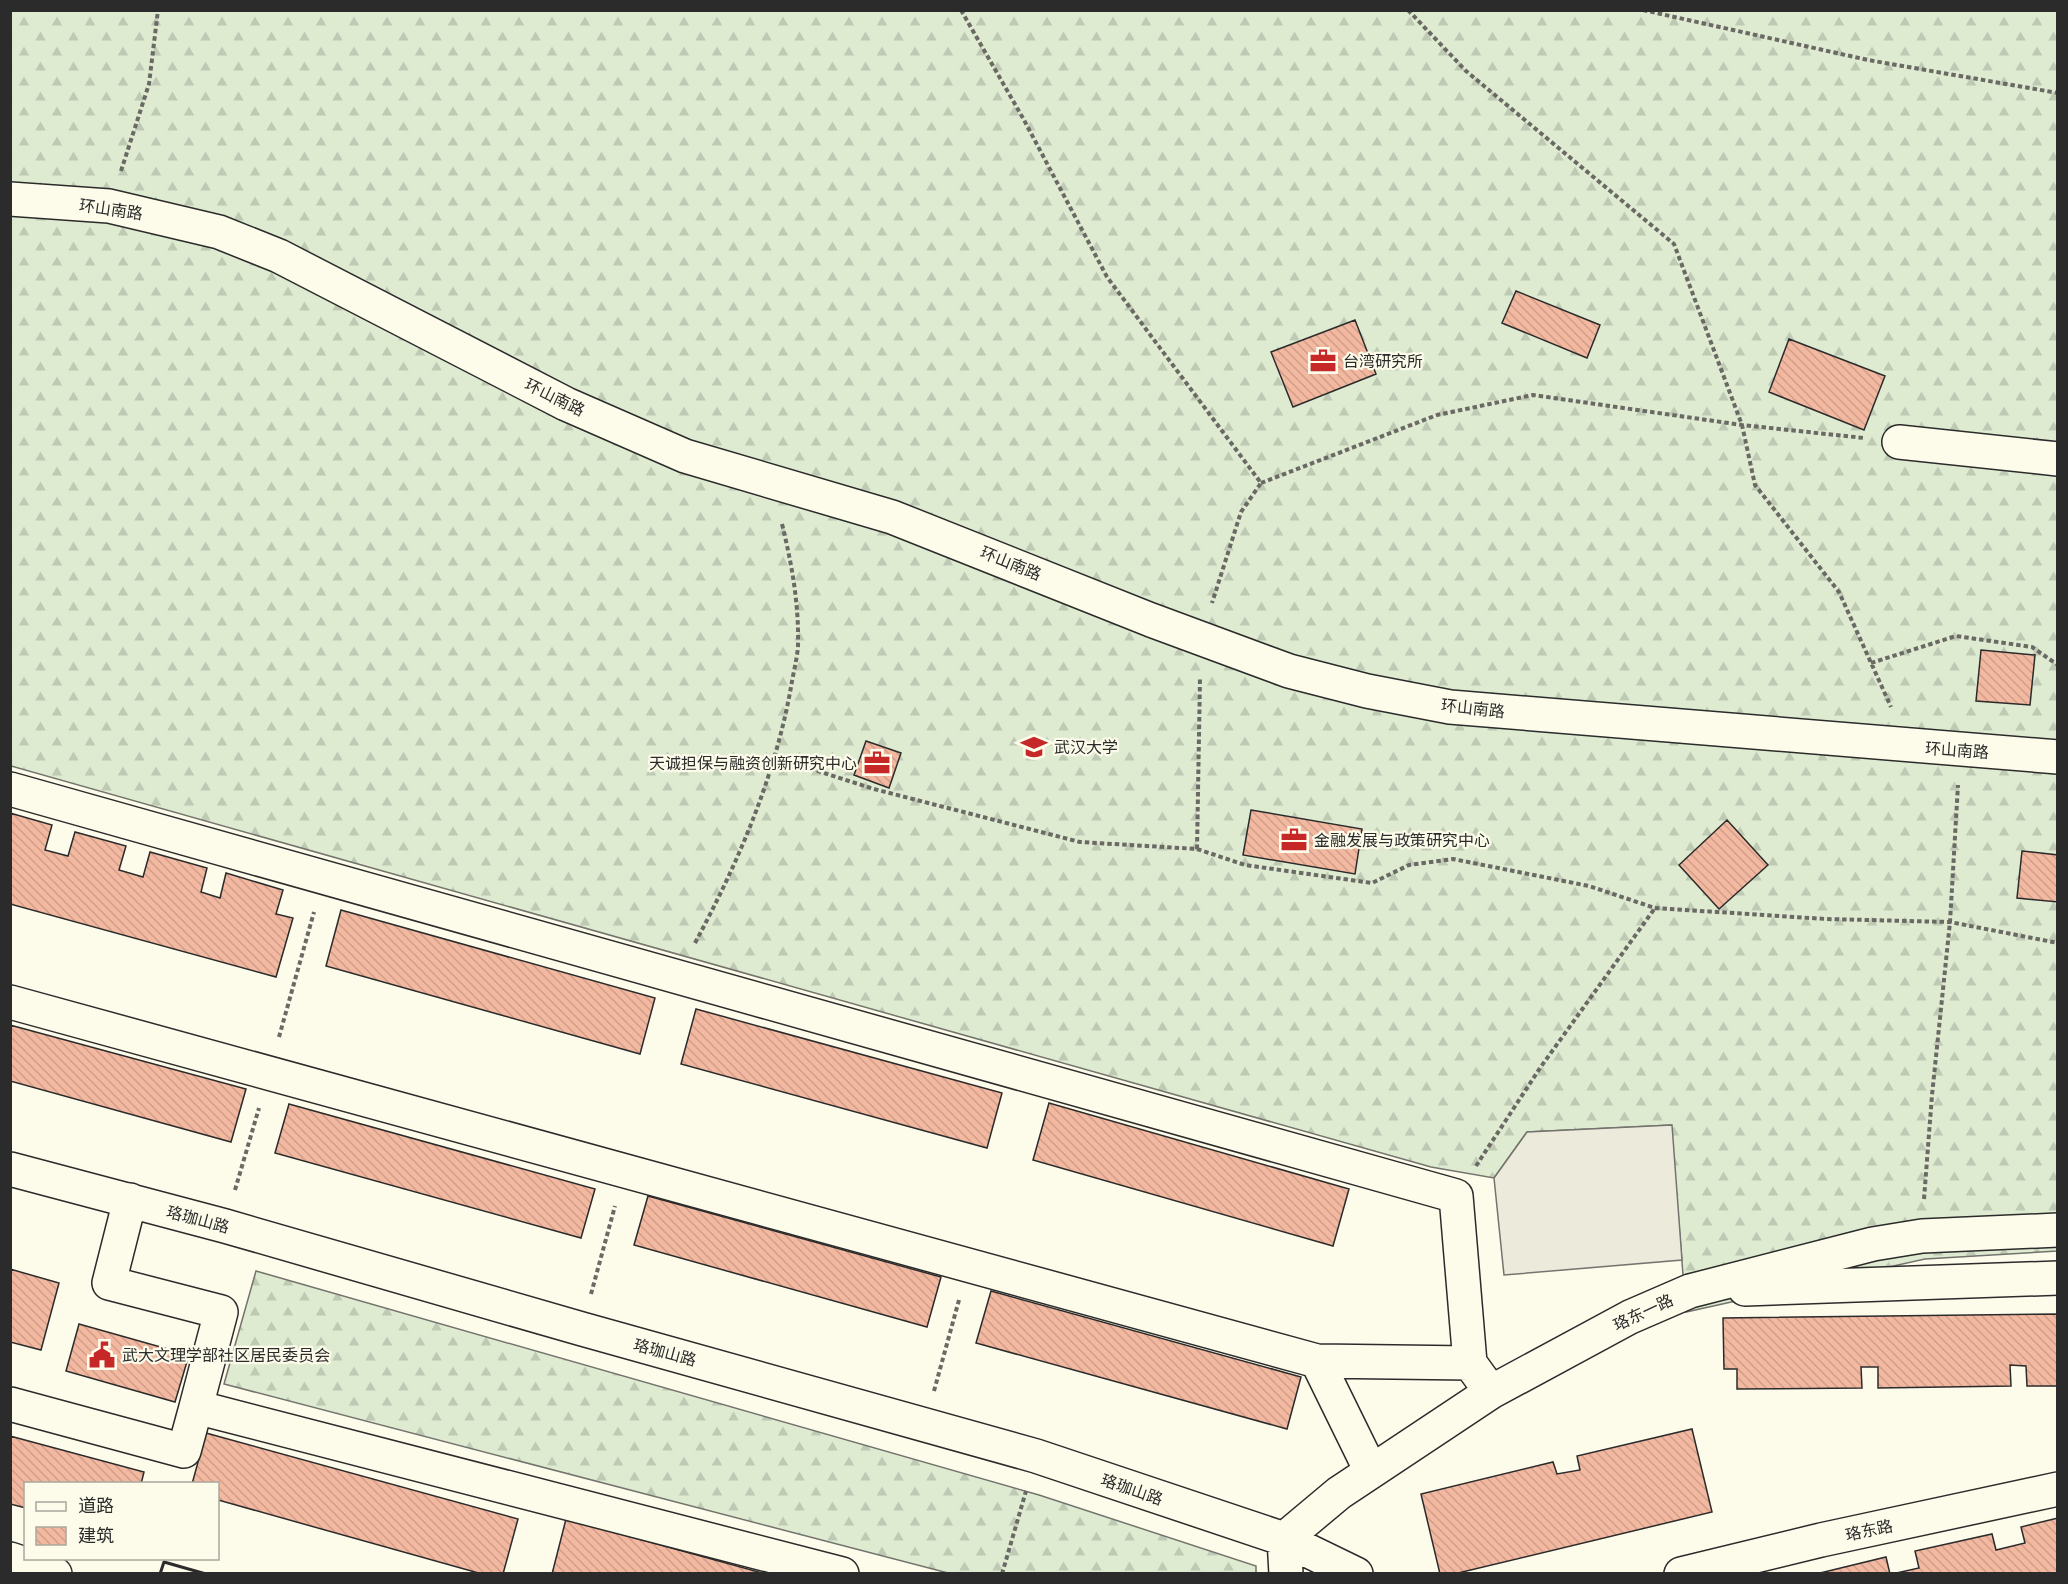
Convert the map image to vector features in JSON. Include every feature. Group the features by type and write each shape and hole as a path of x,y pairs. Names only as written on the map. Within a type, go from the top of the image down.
{"street":[{"name":"环山南路","path":"10,199 109,206 219,232 279,256 566,404 685,456 891,517 1289,671 1367,691 1450,707 2058,757"},
{"path":"1899,442 2058,459"},
{"path":"10,789 1456,1196 1470,1364 1491,1392"},
{"path":"10,1002 1317,1360 1470,1364"},
{"name":"珞珈山路","path":"10,1169 130,1200 926,1424 1036,1456 1284,1539"},
{"path":"10,1404 184,1451 221,1312 110,1283 130,1200"},
{"name":"珞东一路","path":"1284,1539 1318,1509 1371,1471 1491,1392 1611,1327 1690,1291 1804,1259 1922,1236 2058,1230"},
{"path":"1690,1291 2058,1278"},
{"path":"1317,1360 1371,1471"},
{"path":"196,1407 842,1574"},
{"name":"珞东路","path":"1681,1574 1821,1540 2058,1489"},
{"path":"1286,1574 1284,1539 1356,1574"},
{"path":"10,1559 55,1574"}],"path":[{"path":"109,206 149,84 158,10"},
{"path":"961,10 1024,120 1107,277 1261,483"},
{"path":"1408,10 1466,70 1674,244 1742,425 1755,485 1839,592 1908,746"},
{"path":"1643,10 1868,60 2058,93"},
{"path":"1197,849 1200,638 1241,512 1261,483 1437,415 1533,394 1742,425 1899,442"},
{"path":"677,978 726,886 751,826 785,722 798,648 795,578 772,483"},
{"path":"1871,663 1956,636 2032,647 2058,665"},
{"path":"1922,1236 1932,1095 1950,922 1960,750"},
{"path":"774,757 874,789 1080,842 1197,849 1245,865 1372,883 1409,865 1453,859 1588,886 1655,908 1826,919 1950,922 2058,943"},
{"path":"1456,1196 1540,1068 1655,908"},
{"path":"582,1329 624,1170"},
{"path":"926,1424 968,1265"},
{"path":"1002,1574 1036,1456"}],"green space":[{"name":"武汉大学","path":"10,11 2057,11 2057,1251 1925,1259 1686,1312 1671,1125 1527,1132 1494,1178 1431,1167 11,766"},
{"path":"256,1271 1039,1495 1256,1566 1256,1573 948,1573 224,1384"}],"shaded area":[{"path":"1672,1125 1682,1260 1504,1275 1494,1178 1527,1132"}],"building":[{"path":"1516,291 1600,325 1587,358 1502,323"},
{"path":"1355,320 1376,374 1293,407 1271,352"},
{"path":"1789,339 1885,376 1864,430 1769,392"},
{"path":"1981,650 2035,655 2030,705 1976,701"},
{"path":"866,741 901,753 889,788 854,775"},
{"path":"1251,810 1362,829 1355,874 1243,855"},
{"path":"10,813 52,825 45,850 68,856 75,832 126,846 119,870 143,877 150,852 207,868 201,892 220,898 226,873 283,890 276,914 293,918 276,977 10,904"},
{"path":"1727,820 1768,865 1719,909 1679,865"},
{"path":"2022,851 2058,855 2058,902 2017,898"},
{"path":"341,910 655,998 640,1054 326,966"},
{"path":"696,1009 1002,1093 987,1148 681,1064"},
{"path":"10,1025 246,1089 231,1142 10,1081"},
{"path":"1049,1103 1349,1189 1333,1246 1033,1160"},
{"path":"289,1104 595,1189 581,1238 275,1153"},
{"path":"648,1196 941,1277 927,1327 634,1245"},
{"path":"10,1269 59,1283 41,1350 10,1342"},
{"path":"991,1291 1301,1377 1287,1429 976,1343"},
{"path":"2058,1314 2058,1386 2027,1386 2026,1366 2010,1365 2011,1386 1878,1388 1878,1367 1861,1367 1862,1388 1737,1389 1737,1369 1724,1369 1723,1318"},
{"path":"79,1324 189,1355 175,1402 66,1371"},
{"path":"1692,1429 1712,1512 1454,1574 1440,1574 1421,1494 1553,1462 1557,1474 1580,1470 1577,1456"},
{"path":"206,1433 518,1519 503,1574 482,1574 219,1500 219,1482 193,1482"},
{"path":"10,1436 144,1472 142,1482 24,1482 24,1508 10,1504"},
{"path":"2058,1518 2058,1574 1892,1574 1919,1568 1915,1551 1992,1534 1996,1550 2025,1543 2021,1527"},
{"path":"566,1519 766,1574 552,1574"},
{"path":"1886,1557 1890,1574 1816,1574"}],"wall":[{"path":"160,1574 164,1562 206,1574"}],"place":[{"name":"台湾研究所","path":"1323,361"},
{"name":"武汉大学","path":"1034,747"},
{"name":"天诚担保与融资创新研究中心","path":"877,763"},
{"name":"金融发展与政策研究中心","path":"1294,840"},
{"name":"武大文理学部社区居民委员会","path":"102,1355"}]}
